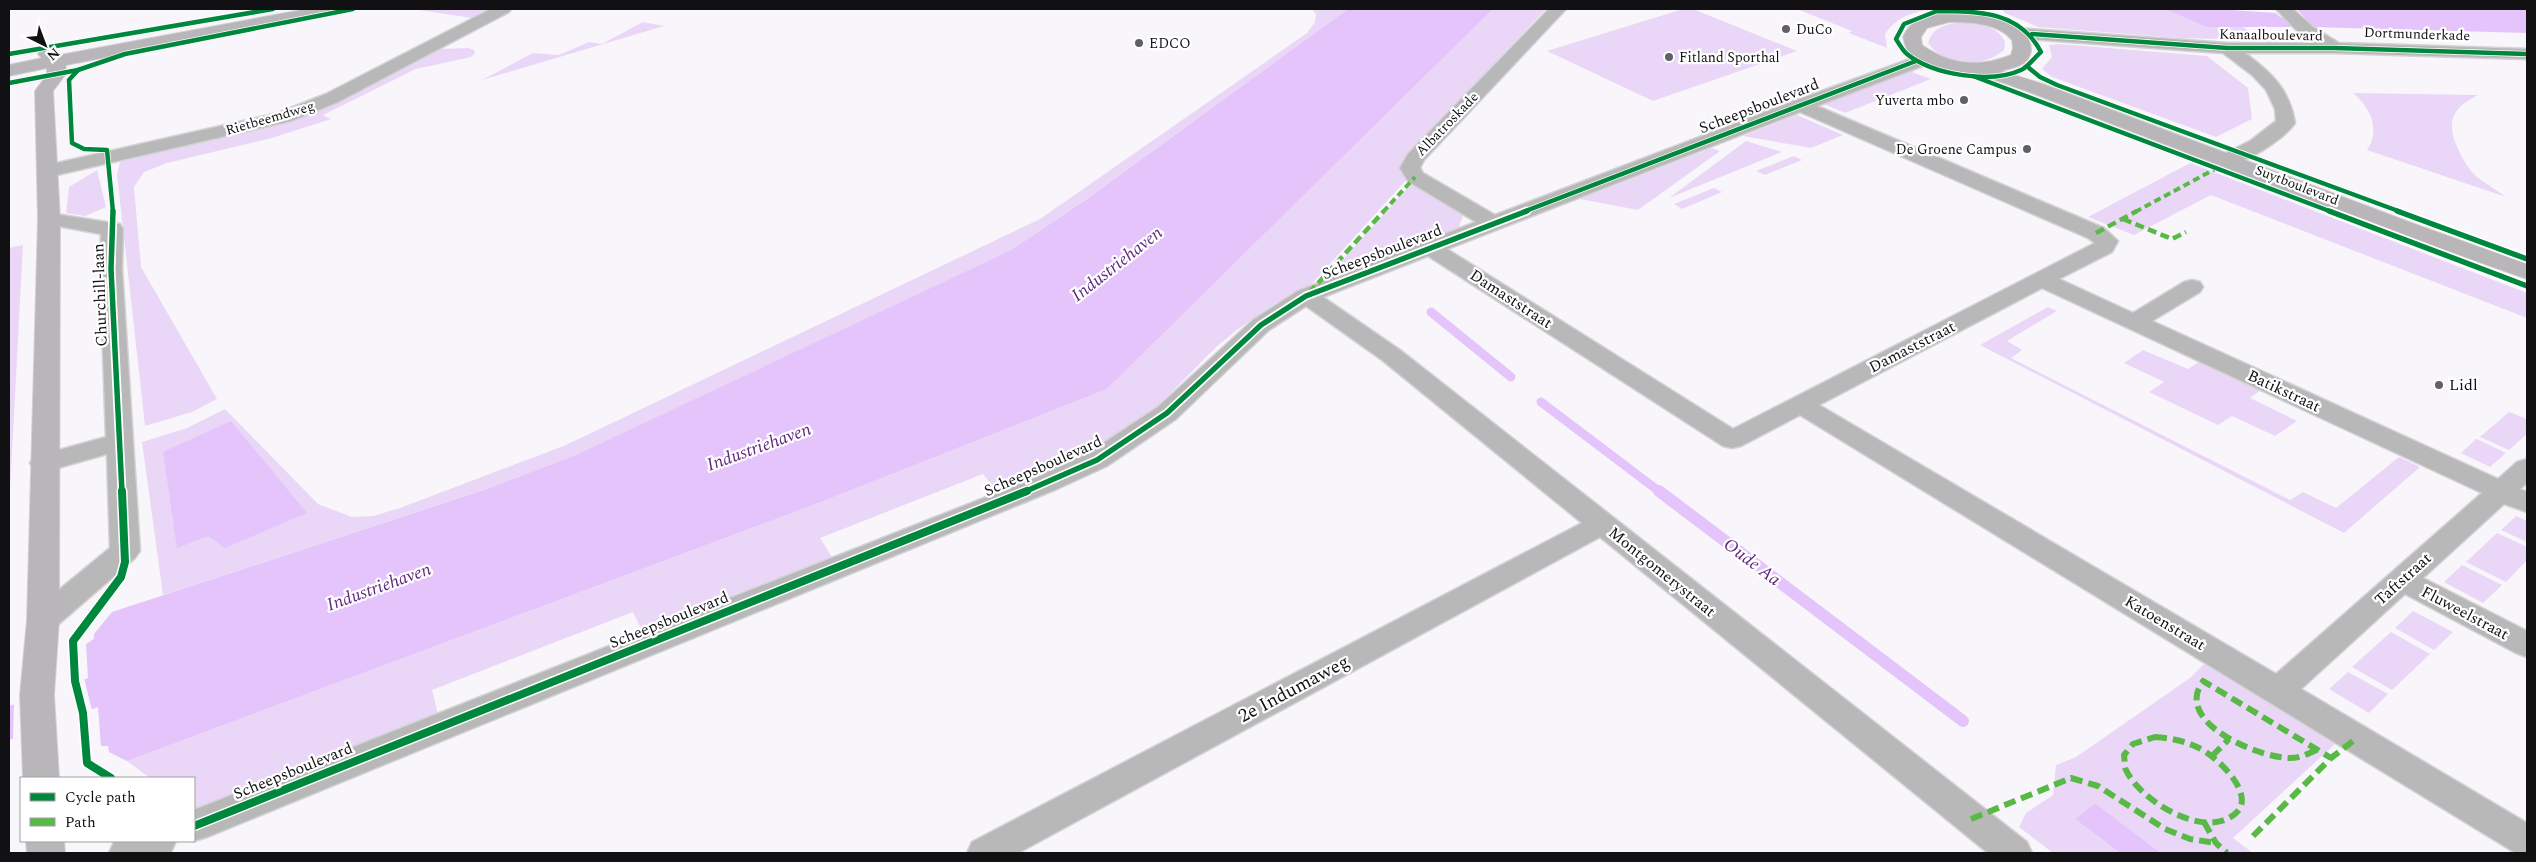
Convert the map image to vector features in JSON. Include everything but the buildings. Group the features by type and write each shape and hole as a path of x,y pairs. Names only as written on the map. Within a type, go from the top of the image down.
{"street":[{"path":"9,70 30,66 52,58 300,9"},
{"path":"9,61 52,58 333,9"},
{"name":"Rietbeemdweg","path":"48,171 243,128 293,114 332,98 504,9"},
{"name":"Albatroskade","path":"1494,224 1416,177 1410,168 1415,158 1558,9"},
{"path":"2284,9 2304,28 2335,40"},
{"path":"1954,13 1979,14 2005,26 2015,33 2023,42 2024,49 2019,58 2004,66 1977,69 1941,65 1927,58 1913,47 1911,36 1914,29 1928,21 1954,13"},
{"name":"Kanaalboulevard","path":"2015,33 2227,48 2335,40 2527,54"},
{"path":"2227,48 2275,86 2286,111 2286,123 2257,144 2227,160"},
{"path":"41,777 37,695 43,620 48,219 44,91 56,74 52,58"},
{"name":"Scheepsboulevard","path":"195,826 1038,486 1097,460 1167,413 1261,325 1306,296 1432,249 1800,105 1927,58"},
{"path":"30,66 30,80 44,91"},
{"name":"Suytboulevard","path":"2004,66 2036,88"},
{"name":"Suytboulevard","path":"1977,69 2036,88 2404,228 2527,272"},
{"name":"Damaststraat","path":"1432,249 1732,440 2104,247 2107,241 2096,232 1800,105"},
{"name":"Churchill-laan","path":"43,620 125,551 112,269 112,229 48,219"},
{"name":"Batikstraat","path":"2040,279 2514,497"},
{"path":"2134,322 2192,287"},
{"name":"Montgomerystraat","path":"1306,296 1391,355 2014,853"},
{"name":"Katoenstraat","path":"1801,405 2527,841"},
{"path":"44,463 120,442"},
{"name":"Taftstraat","path":"2278,691 2403,580 2514,497 2527,468"},
{"name":"2e Indumaweg","path":"985,853 1602,524"},
{"name":"Fluweelstraat","path":"2403,580 2527,646"},
{"path":"127,853 155,842"}],"shaded area":[{"path":"413,9 490,9 472,18"},
{"path":"1312,9 1348,9 1087,199 1011,250 577,455 487,489 163,595 142,442 187,428 225,409 318,504 352,517 373,516 400,508 566,445 1040,219 1307,33 1315,22 1316,14"},
{"path":"1493,9 1546,9 1406,156 1402,166 1408,178 1309,287 1276,303 1237,330 1217,346 1160,404 1126,429 1076,457 997,492 983,474 820,538 832,557 643,633 633,612 432,690 438,714 196,810 195,777 149,777 127,761 811,506 1107,389"},
{"name":"Fitland Sporthal","path":"1683,9 1693,9 1797,51 1653,101 1547,51"},
{"path":"1797,9 1929,9 1909,15 1894,24 1885,34 1887,48 1849,33 1852,31"},
{"path":"2002,9 2165,9 2206,27 2243,27 2262,40 2180,38 2038,27 2005,13"},
{"path":"643,22 664,26 482,80 533,53 559,55 589,42 602,44"},
{"path":"1966,22 1984,25 1994,30 2005,42 2004,50 1986,60 1965,63 1944,57 1928,43 1934,32 1943,26"},
{"path":"2059,44 2207,56 2248,88 2252,119 2216,137 2052,77 2042,69 2052,57 2049,45"},
{"path":"468,48 474,50 475,53 471,57 416,69 323,115 331,119 272,138 167,163 144,172 134,187 141,267 217,399 192,412 145,426 117,174 120,162 290,120 323,108 440,49"},
{"path":"1909,71 1931,79 1845,113 1824,104"},
{"path":"2353,93 2478,95 2456,111 2452,125 2455,141 2474,175 2506,197 2367,150 2373,135 2372,119 2364,105"},
{"path":"1797,115 1843,135 1811,148 1743,136"},
{"path":"1746,141 1782,152 1669,198"},
{"path":"1712,148 1720,151 1638,210 1580,199"},
{"path":"1794,156 1802,160 1765,175 1756,171"},
{"path":"2190,163 2527,293 2527,318 2211,195 2134,235 2088,217"},
{"path":"97,170 106,207 85,216 66,213 69,187"},
{"path":"1413,182 1459,211 1463,216 1459,227 1453,231 1331,277 1329,275"},
{"path":"1714,188 1722,192 1682,209 1674,204"},
{"path":"23,245 10,490 9,490 9,248"},
{"path":"2048,307 2057,311 2007,341 2022,350 2011,358 2290,500 2303,492 2336,508 2399,457 2420,467 2344,533 1980,345"},
{"path":"2143,350 2188,369 2208,356 2269,384 2250,398 2297,421 2275,436 2232,416 2218,425 2149,392 2164,382 2124,363"},
{"path":"2509,412 2527,419 2527,434 2509,450 2480,437"},
{"path":"2476,439 2506,453 2490,467 2461,453"},
{"path":"2516,516 2527,521 2527,542 2501,530"},
{"path":"2497,533 2527,547 2527,560 2506,582 2466,562"},
{"path":"2462,565 2502,585 2483,603 2444,582"},
{"path":"2413,611 2453,632 2434,650 2395,628"},
{"path":"2391,632 2430,654 2392,690 2352,667"},
{"path":"2204,664 2335,744 2233,838 2253,853 2161,853 2095,803 2075,819 2120,853 2053,853 2019,827 2026,813 2053,795 2056,765 2076,757 2190,678"},
{"path":"2348,672 2388,694 2369,713 2329,689"}],"water":[{"name":"Industriehaven","path":"1348,9 1493,9 1107,389 811,506 127,761 109,752 108,746 101,746 98,707 9,740 9,706 88,678 86,644 94,639 94,634 112,612 487,489 576,455 1011,250 1087,199"},
{"path":"2165,9 2216,9 2276,13 2280,17 2306,19 2297,9 2527,9 2527,33 2313,27 2290,24 2291,27 2206,27"},
{"path":"231,421 307,513 225,548 208,536 177,548 163,452"},
{"path":"2095,803 2161,853 2120,853 2075,819"}],"pier":[{"path":"84,678 92,710 13,739 14,704"}],"waterway":[{"name":"Oude Aa","path":"1431,312 1511,377"},
{"name":"Oude Aa","path":"1541,402 1660,492"},
{"name":"Oude Aa","path":"1659,491 1963,721"}],"marked path":[{"path":"2096,233 2217,168"},
{"path":"1309,293 1415,177"},
{"path":"2123,219 2172,239 2186,232"},
{"path":"2316,750 2295,758 2273,756 2239,744 2222,734 2208,723 2199,710 2196,696 2203,681 2331,758"},
{"path":"2155,737 2175,739 2187,743 2217,759 2236,781 2241,793 2241,804 2237,813 2226,819 2208,822 2190,819 2170,811 2151,799 2135,784 2126,769 2124,755 2133,744 2155,737"},
{"path":"2253,836 2331,758 2357,738"},
{"path":"2212,756 2229,739"},
{"path":"1971,819 2071,778 2098,786 2165,829 2190,839 2216,843"},
{"path":"2204,822 2216,843 2227,853"}],"cycle path":[{"path":"9,54 273,9"},
{"path":"9,83 78,70 125,54 353,9"},
{"path":"1937,11 1982,13 2011,21 2024,29 2034,39 2041,52 2022,70 1994,77 1961,75 1930,67 1906,54 1896,39 1904,24 1937,11"},
{"name":"Dortmunderkade","path":"2032,34 2227,48 2335,48 2527,54"},
{"path":"195,826 1047,483 1097,460 1167,413 1261,325 1306,296 1916,61"},
{"path":"2029,68 2040,77 2057,85 2527,259"},
{"path":"78,70 69,80 72,143 84,149 107,150 113,206 111,269 125,562 121,577 73,641 75,681 83,713 87,763 109,777"},
{"path":"1973,76 2527,286"}],"place":[{"name":"DuCo","path":"1786,29"},
{"name":"EDCO","path":"1139,43"},
{"name":"Fitland Sporthal","path":"1669,57"},
{"name":"Yuverta mbo","path":"1964,100"},
{"name":"De Groene Campus","path":"2027,149"},
{"name":"Lidl","path":"2439,385"}]}
